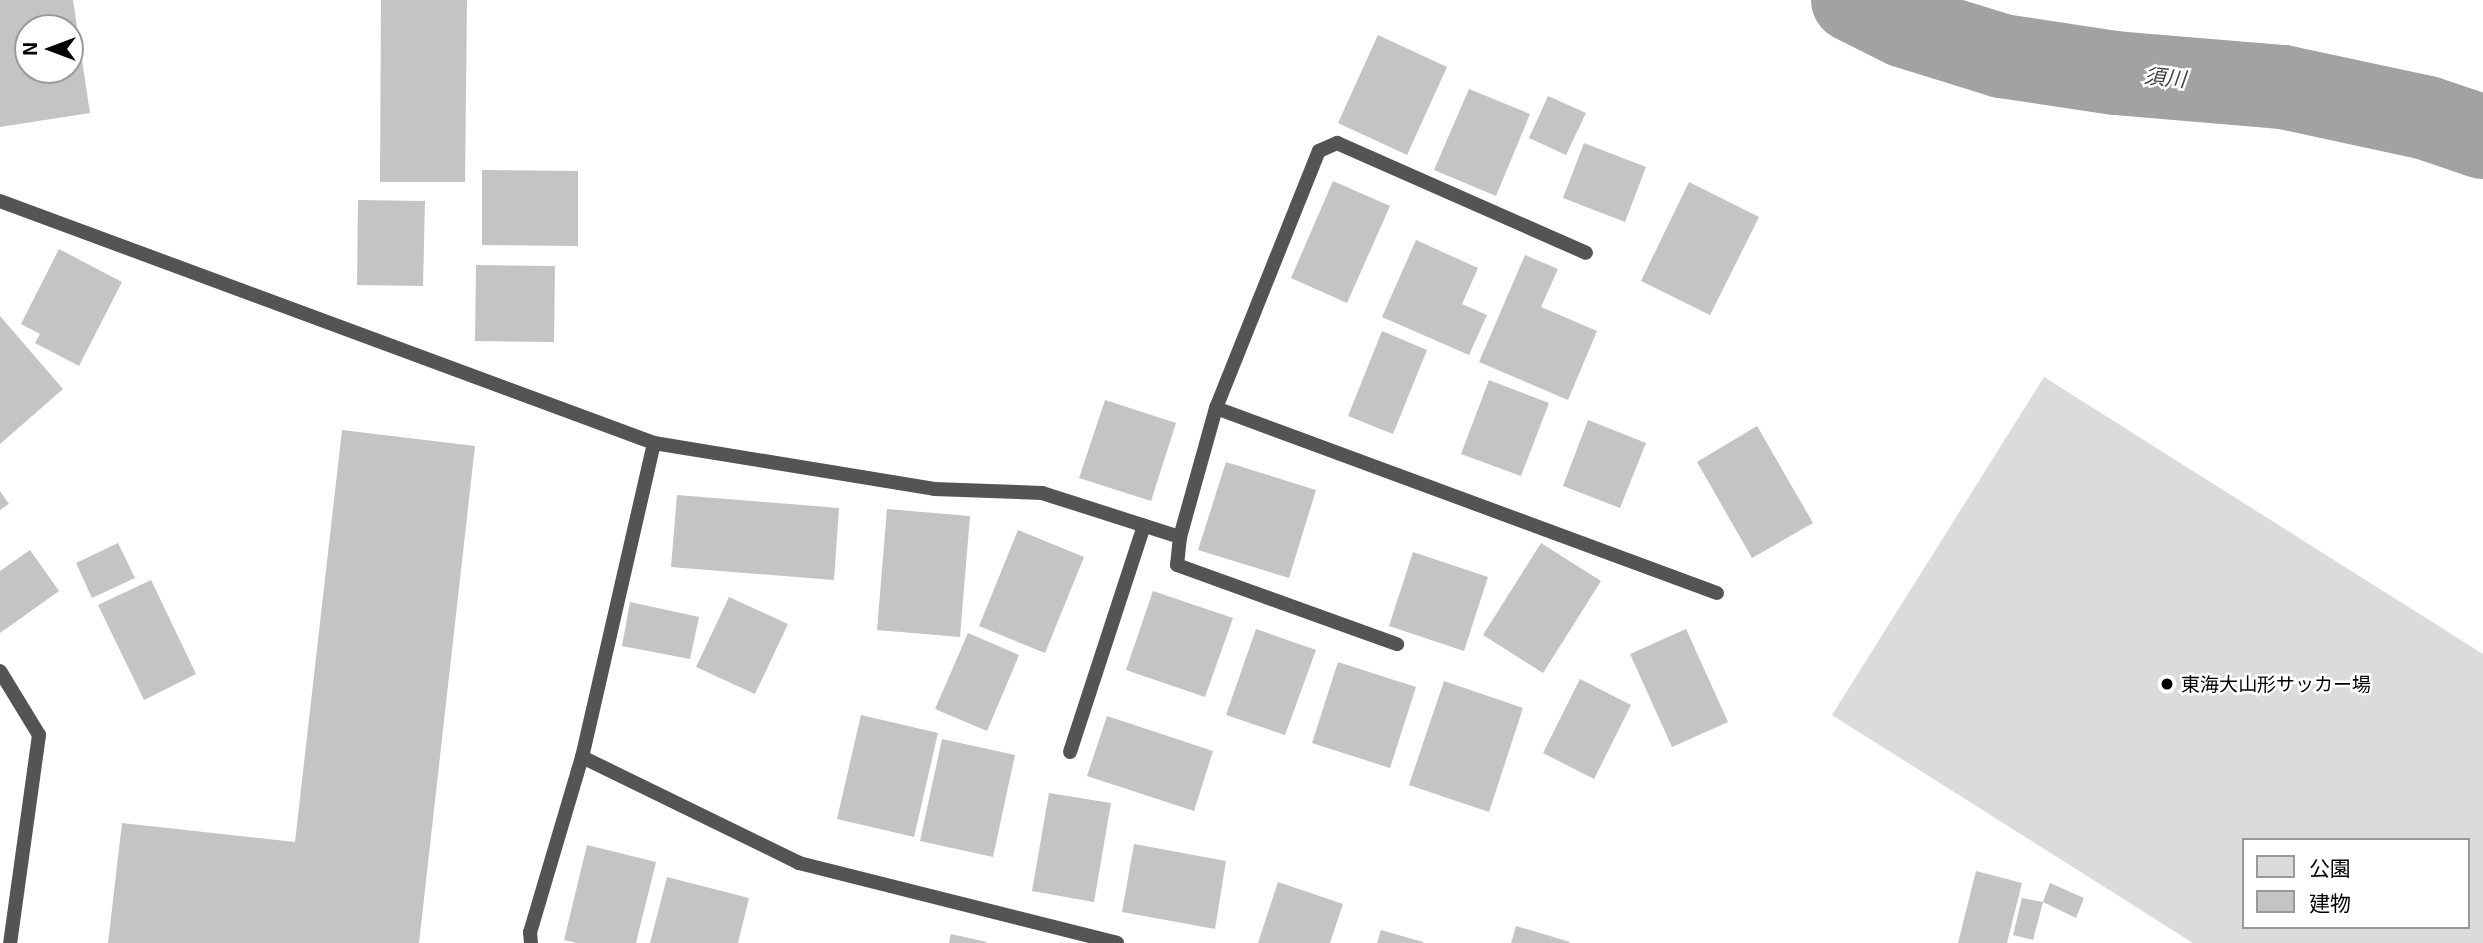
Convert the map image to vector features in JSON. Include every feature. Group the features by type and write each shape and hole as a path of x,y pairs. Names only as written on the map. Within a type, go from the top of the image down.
{"lane":[{"path":"1397,644 1177,565 1180,537 1216,408 1319,151 1336,143 1586,253"},
{"path":"0,201 654,443 934,489 1042,494 1180,537"},
{"path":"1216,408 1717,593"},
{"path":"531,943 530,932 582,757 654,443"},
{"path":"1070,752 1144,526"},
{"path":"0,671 39,735 10,943"},
{"path":"582,757 799,863 1118,943"}],"green space":[{"name":"東海大山形サッカー場","path":"2044,377 2483,654 2483,943 2193,943 1832,715"}],"building":[{"path":"0,0 73,0 75,14 14,14 14,84 84,84 84,73 90,113 0,127"},
{"path":"381,0 467,0 465,182 380,182"},
{"path":"1378,35 1447,67 1407,155 1338,123"},
{"path":"1469,89 1530,114 1496,196 1434,170"},
{"path":"1548,96 1586,113 1566,155 1529,138"},
{"path":"1584,143 1646,167 1625,222 1563,198"},
{"path":"482,170 578,171 578,246 482,245"},
{"path":"1333,181 1390,206 1347,303 1291,278"},
{"path":"1689,182 1759,217 1710,315 1641,281"},
{"path":"358,200 425,201 423,286 357,285"},
{"path":"1416,240 1478,268 1462,304 1487,315 1469,355 1382,317"},
{"path":"59,249 122,282 79,366 35,343 40,334 21,324"},
{"path":"1525,255 1558,269 1541,307 1597,331 1568,400 1479,362"},
{"path":"476,265 555,266 554,342 475,341"},
{"path":"0,316 63,389 0,444"},
{"path":"1382,331 1427,350 1393,434 1348,416"},
{"path":"1489,380 1549,403 1521,476 1461,454"},
{"path":"1105,400 1176,423 1151,501 1079,478"},
{"path":"1588,420 1646,443 1620,508 1563,486"},
{"path":"1757,426 1813,523 1752,558 1697,462"},
{"path":"342,430 475,446 419,943 108,943 122,823 295,842"},
{"path":"1226,462 1316,490 1289,578 1198,550"},
{"path":"0,491 9,504 0,510"},
{"path":"677,495 839,508 834,580 671,567"},
{"path":"887,509 970,516 960,637 877,630"},
{"path":"1018,530 1084,557 1045,653 979,626"},
{"path":"118,543 135,578 92,598 76,563"},
{"path":"1541,543 1601,581 1543,673 1483,635"},
{"path":"30,550 59,591 0,633 0,571"},
{"path":"1413,552 1488,577 1464,651 1389,626"},
{"path":"151,580 196,674 144,700 98,605"},
{"path":"1153,591 1233,618 1205,697 1126,670"},
{"path":"729,597 788,624 755,694 696,667"},
{"path":"630,602 699,617 690,659 622,646"},
{"path":"1256,629 1316,650 1285,735 1226,715"},
{"path":"1686,629 1728,722 1672,747 1630,654"},
{"path":"968,633 1019,655 987,731 935,709"},
{"path":"1338,662 1416,687 1390,768 1312,743"},
{"path":"1580,679 1631,705 1594,779 1543,753"},
{"path":"1444,681 1523,708 1489,812 1409,785"},
{"path":"861,715 938,733 914,837 837,819"},
{"path":"1107,716 1213,751 1194,811 1087,776"},
{"path":"942,739 1015,755 993,857 920,841"},
{"path":"1049,793 1111,803 1094,902 1032,891"},
{"path":"1134,844 1226,861 1215,929 1122,912"},
{"path":"587,845 656,862 636,943 577,943 564,940"},
{"path":"1976,871 2022,883 2007,943 1958,943"},
{"path":"667,877 749,898 738,943 650,943"},
{"path":"1278,882 1343,904 1330,943 1258,943"},
{"path":"2050,883 2084,898 2076,918 2043,902"},
{"path":"2022,898 2043,902 2033,940 2013,935"},
{"path":"1516,926 1570,942 1511,943"},
{"path":"1381,930 1423,942 1423,943 1377,943"},
{"path":"951,934 987,942 949,943"}],"waterway":[{"name":"須川","path":"1853,0 1905,26 2002,56 2115,73 2283,87 2427,118 2483,137"}],"place":[{"name":"東海大山形サッカー場","path":"2167,684"}]}
